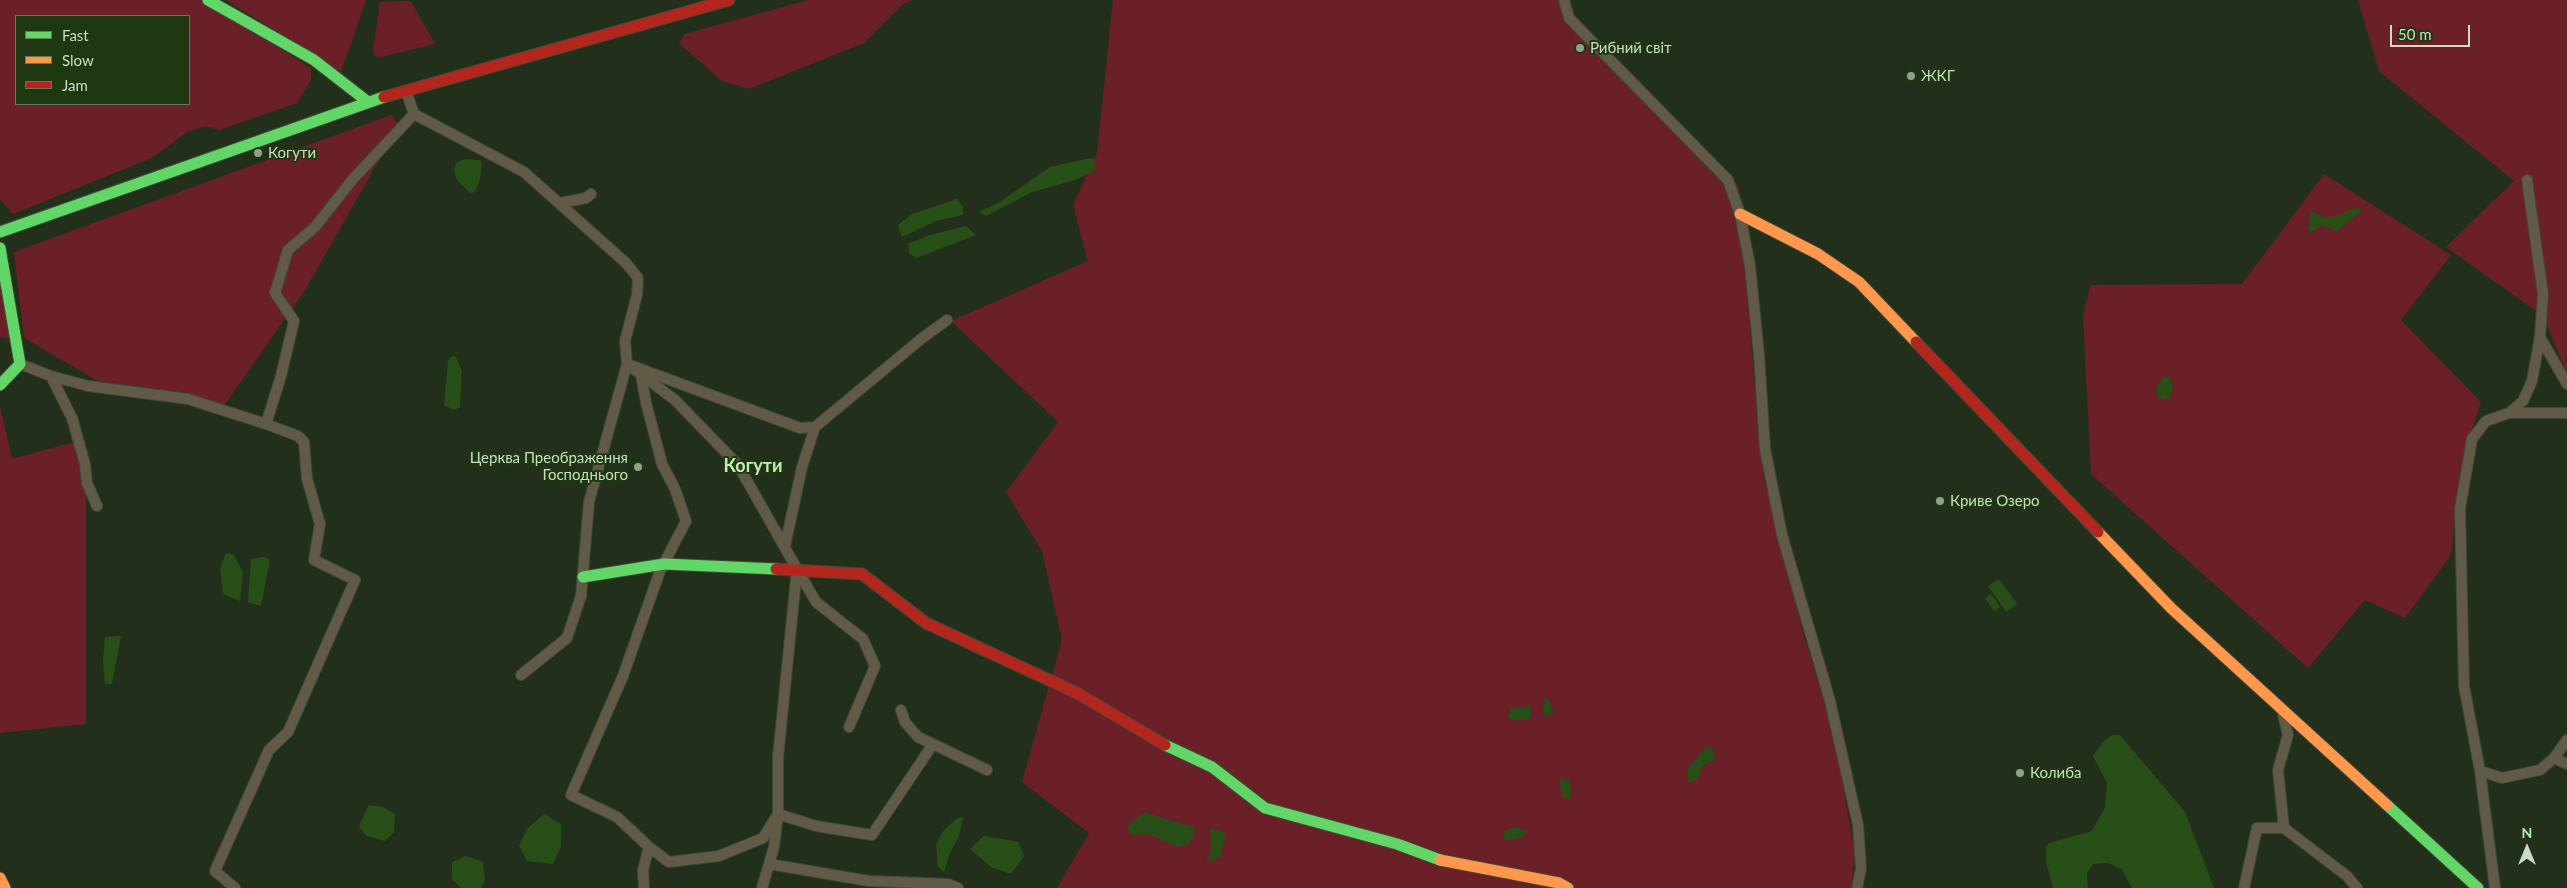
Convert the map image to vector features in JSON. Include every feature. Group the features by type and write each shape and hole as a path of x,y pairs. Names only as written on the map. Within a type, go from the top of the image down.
{"main road":[{"path":"208,0 314,60 368,102"},
{"path":"0,232 368,102 729,0"},
{"path":"1740,214 1818,254 1859,282 2168,612 2282,710 2478,888"},
{"path":"0,248 20,364 0,385"},
{"path":"583,577 664,564 797,569 862,574 926,623 1077,693 1162,743 1212,767 1265,808 1397,844 1438,860 1559,883 1568,888"},
{"path":"0,878 5,888"}],"street":[{"path":"1564,0 1569,18 1728,180 1740,214 1750,266 1759,355 1764,449 1782,535 1830,701 1858,826 1861,869 1857,888"},
{"path":"406,91 414,114 524,172 626,262 638,278 637,295 625,341 627,364 589,502 581,596 567,638 521,675"},
{"path":"266,424 281,376 294,321 275,293 288,250 315,228 352,180 414,114"},
{"path":"2509,413 2523,401 2532,381 2540,337 2543,294 2527,180"},
{"path":"560,203 586,198 591,194"},
{"path":"785,546 802,467 815,427 921,338 947,320"},
{"path":"2540,337 2567,384"},
{"path":"20,364 51,376 88,386 188,400 266,424 298,436 304,442 307,479 320,524 314,560 355,580 288,732 269,750 215,870 235,888"},
{"path":"627,364 675,400 738,466 816,602 863,640 875,666 850,727"},
{"path":"627,364 800,428 815,427"},
{"path":"641,375 646,403 662,464 675,490 686,521 664,564 623,676 571,795 617,817 649,847 669,862 720,856 763,838 778,814"},
{"path":"51,376 72,418 85,464 87,483 97,506"},
{"path":"2494,888 2480,771 2464,686 2460,509 2472,439 2486,421 2509,413 2567,413"},
{"path":"762,888 769,864 778,814 778,757 797,569"},
{"path":"900,710 905,722 918,738 986,770"},
{"path":"2282,710 2288,735 2278,770 2284,828"},
{"path":"2480,771 2502,778 2540,770 2554,758 2567,740"},
{"path":"778,814 816,826 872,835 933,744"},
{"path":"2554,758 2567,764"},
{"path":"2244,888 2257,828 2284,828 2347,876 2358,888"},
{"path":"644,888 643,870 649,847"},
{"path":"769,864 869,881 948,884 958,888"}],"shaded area":[{"path":"0,0 203,0 311,68 311,80 297,103 219,130 206,126 187,132 152,158 13,214 0,199"},
{"path":"226,0 366,0 341,72"},
{"path":"808,0 914,0 904,3 864,43 749,89 722,81 679,43 685,34"},
{"path":"1113,0 1564,0 1571,28 1739,187 1755,391 1764,477 1803,633 1823,697 1841,774 1855,855 1851,888 1057,888 1089,833 1022,782 1062,640 1042,551 1006,492 1058,422 951,321 1088,261 1073,205 1097,153"},
{"path":"2358,0 2567,0 2567,373 2543,316 2446,247 2514,181 2379,71"},
{"path":"411,1 435,44 377,58 373,52 380,2"},
{"path":"391,115 399,125 305,290 223,407 110,388 24,338 14,252"},
{"path":"1091,158 1094,159 1095,170 1075,180 1032,192 986,216 978,212 998,203 1050,167"},
{"path":"465,159 479,160 482,163 480,179 475,192 470,193 457,180 454,170 456,163"},
{"path":"2324,174 2451,255 2401,320 2481,402 2469,439 2458,492 2451,555 2405,618 2365,600 2308,668 2091,474 2083,314 2091,285 2242,284"},
{"path":"957,199 963,207 963,215 936,221 902,237 898,225 912,214"},
{"path":"2355,208 2362,208 2357,215 2336,232 2321,226 2312,232 2308,230 2310,211 2324,217 2334,217"},
{"path":"966,226 976,235 916,258 909,253 908,244 930,235"},
{"path":"0,286 11,339 0,337"},
{"path":"452,356 456,357 462,371 460,407 454,410 444,405 448,361"},
{"path":"2164,376 2170,378 2173,387 2171,395 2166,401 2157,396 2156,388"},
{"path":"0,406 12,459 75,442 86,467 86,724 0,733"},
{"path":"226,553 234,555 243,573 240,601 223,594 220,569"},
{"path":"265,557 270,560 261,606 248,602 251,559"},
{"path":"1999,579 2017,604 2006,612 1988,586"},
{"path":"1991,594 2000,607 1994,611 1985,598"},
{"path":"121,636 112,684 105,684 103,662 105,637"},
{"path":"1544,698 1549,700 1553,712 1550,715 1543,715"},
{"path":"1531,706 1532,714 1529,719 1508,719 1510,708"},
{"path":"2112,735 2120,735 2185,812 2214,888 2132,888 2122,869 2108,863 2093,864 2087,873 2088,888 2053,888 2046,862 2046,847 2049,843 2092,831 2105,807 2107,783 2093,756 2104,741"},
{"path":"1711,747 1715,754 1714,761 1702,766 1698,779 1688,783 1688,768 1705,748"},
{"path":"1561,778 1569,781 1571,789 1570,800 1564,798 1559,784"},
{"path":"369,805 383,807 395,814 394,832 385,841 366,836 359,826"},
{"path":"1144,812 1196,828 1190,843 1178,847 1148,834 1134,835 1127,830 1131,823"},
{"path":"544,814 561,824 561,847 553,864 527,861 519,846 527,829"},
{"path":"963,817 959,836 950,853 944,872 938,867 936,845 943,831 956,819"},
{"path":"1516,827 1527,831 1523,837 1505,841 1504,831"},
{"path":"1210,828 1226,833 1220,857 1206,863 1211,850"},
{"path":"984,836 1018,842 1024,856 1011,874 991,867 970,849"},
{"path":"466,856 483,862 485,880 481,888 461,888 452,879 452,862"}],"traffic: fast":[{"path":"208,0 314,60 368,102"},
{"path":"0,232 384,97"},
{"path":"0,248 20,364 0,385"},
{"path":"583,577 664,564 776,569"},
{"path":"1165,745 1212,767 1265,808 1397,844 1440,860"},
{"path":"2387,805 2478,888"}],"traffic: slow":[{"path":"1740,214 1818,254 1859,282 1916,342"},
{"path":"2098,532 2171,608 2387,805"},
{"path":"1440,860 1559,883 1568,888"},
{"path":"0,878 5,888"}],"traffic: jam":[{"path":"384,97 729,0"},
{"path":"1916,342 2098,532"},
{"path":"776,569 862,574 926,623 1077,693 1165,745"}],"place":[{"name":"Рибний світ","path":"1580,48"},
{"name":"ЖКГ","path":"1911,76"},
{"name":"Когути","path":"258,153"},
{"name":"Церква Преображення Господнього","path":"638,467"},
{"name":"Криве Озеро","path":"1940,501"},
{"name":"Колиба","path":"2020,773"}],"district":[{"name":"Когути","path":"753,466"}]}
